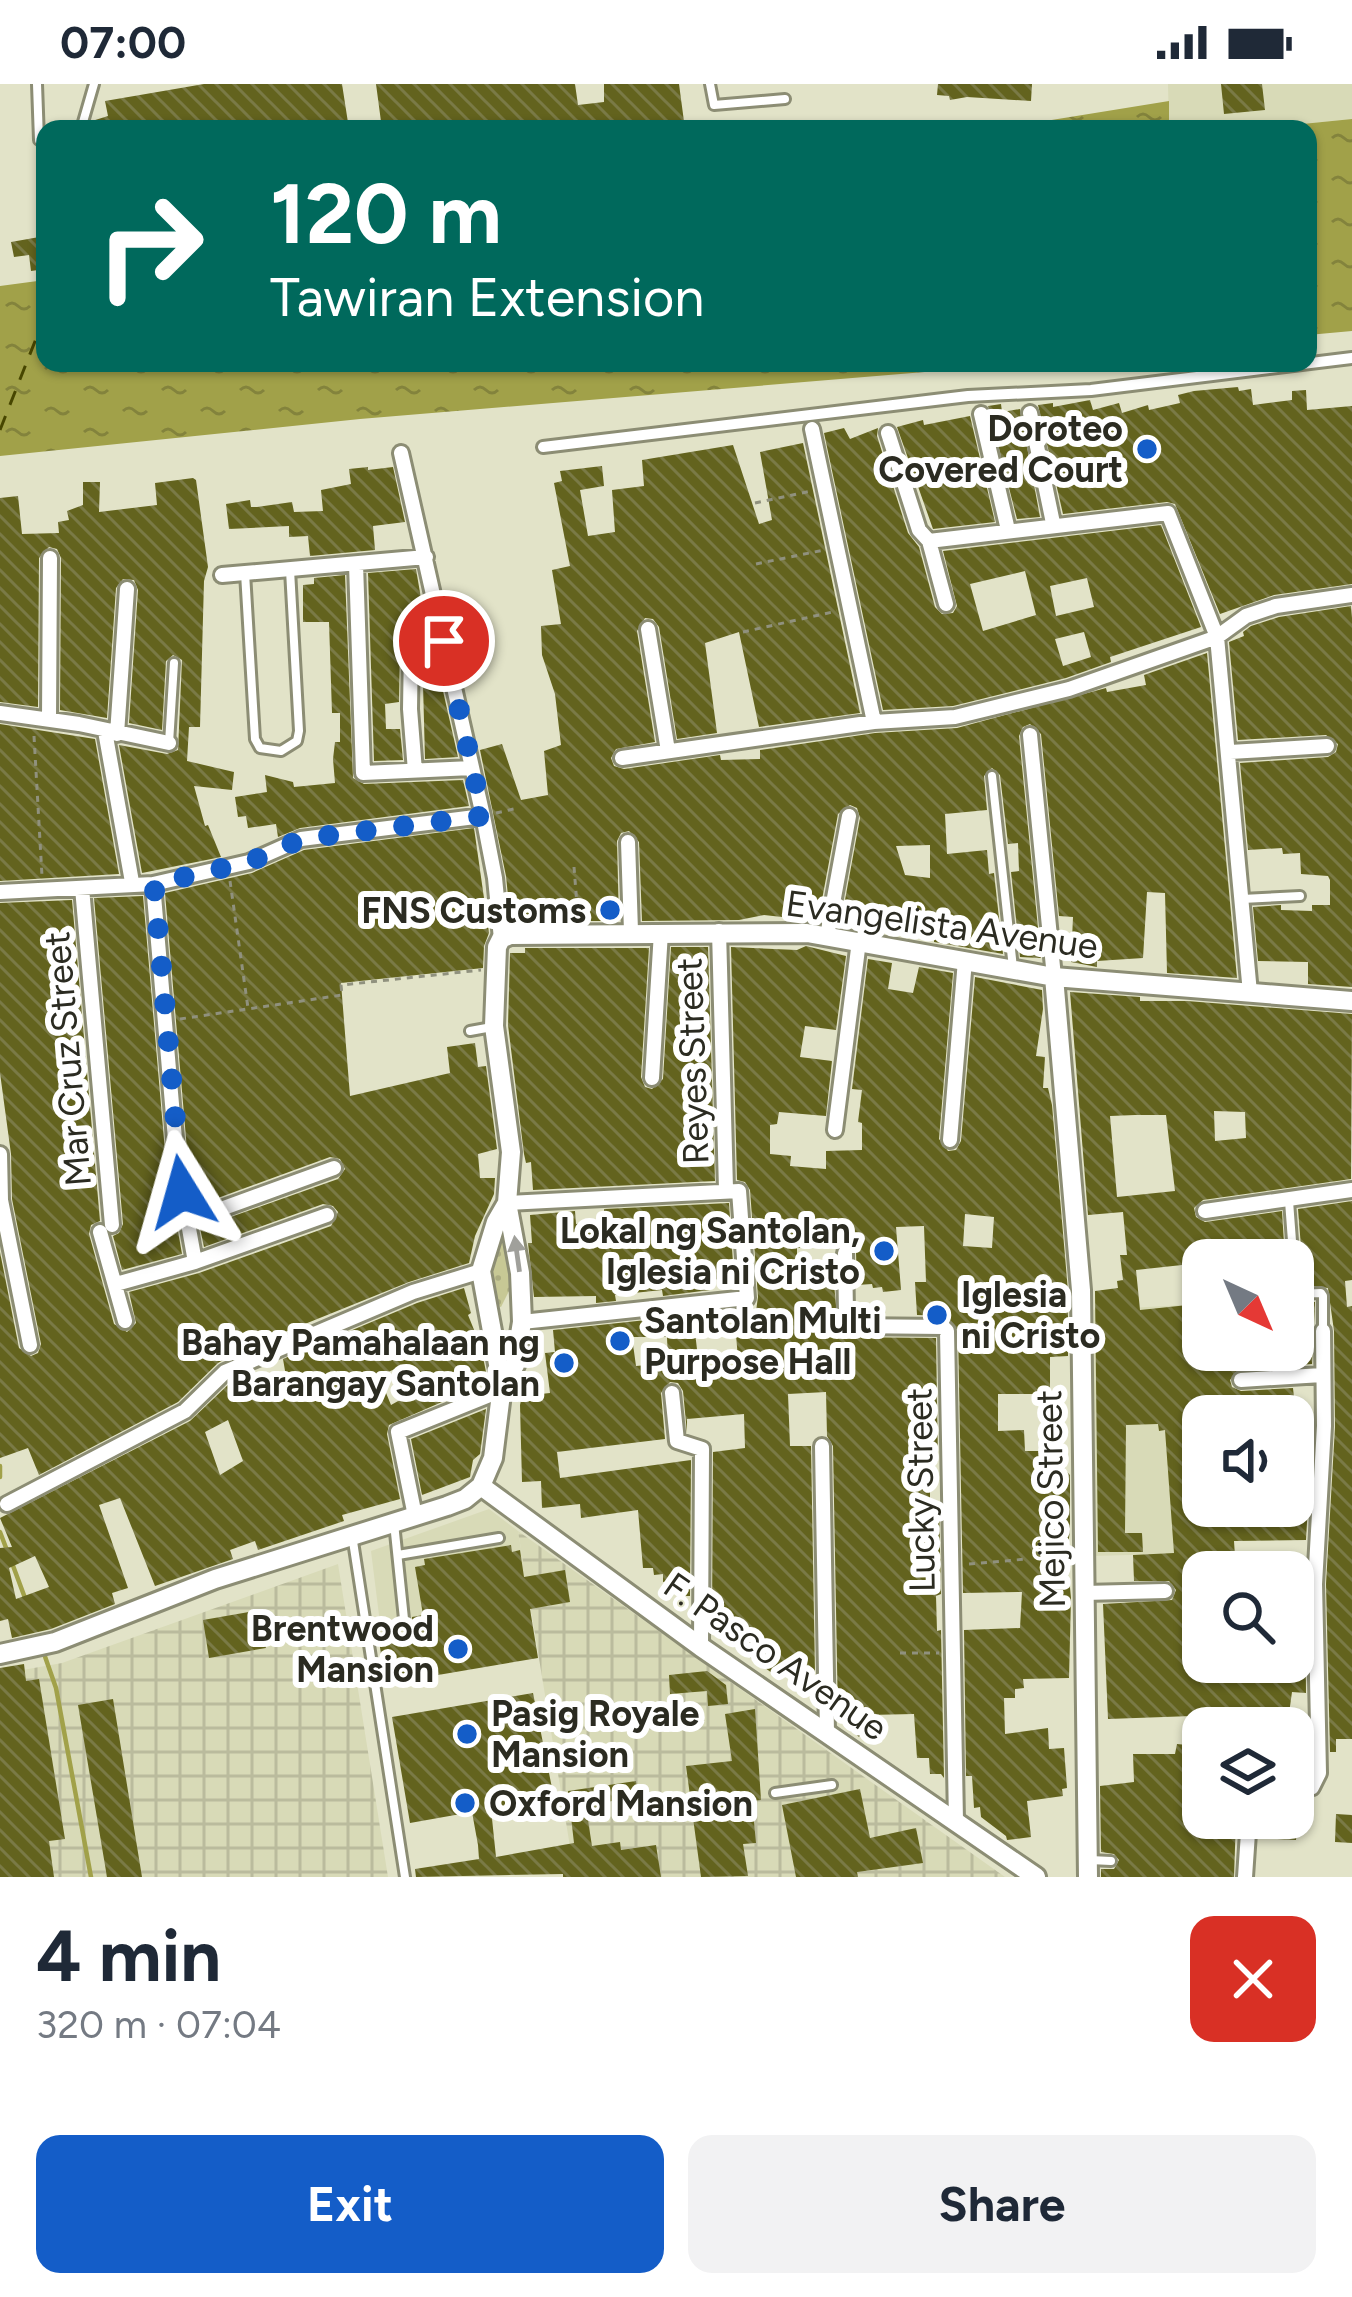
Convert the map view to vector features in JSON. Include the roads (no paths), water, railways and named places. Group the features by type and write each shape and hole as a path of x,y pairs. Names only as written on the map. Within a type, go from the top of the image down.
{"street":[{"path":"1317,362 1352,358"},
{"path":"543,447 968,396 1091,390 1238,372"},
{"path":"1030,412 1053,523"},
{"path":"981,414 1008,530"},
{"path":"812,429 874,722"},
{"path":"888,433 946,604"},
{"path":"0,1654 55,1642 215,1580 465,1499 481,1486 493,1458 505,1365 522,1322 520,1273 506,1203 511,1153 494,1026 494,969 501,939 483,816 401,453"},
{"path":"928,541 1168,513 1216,638 1250,993"},
{"path":"222,575 426,557"},
{"path":"49,719 50,559"},
{"path":"356,564 363,773 472,768"},
{"path":"127,590 111,732 132,882"},
{"path":"622,758 874,722 955,717 1069,689 1216,638 1246,616 1276,606 1352,595"},
{"path":"648,629 668,752"},
{"path":"411,647 415,771"},
{"path":"0,713 169,743"},
{"path":"1030,735 1054,977"},
{"path":"1230,752 1328,746"},
{"path":"0,892 154,884 249,862 302,839 483,816"},
{"path":"827,935 849,816"},
{"path":"628,842 632,932"},
{"path":"154,884 177,1162 195,1262"},
{"name":"Mar Cruz Street","path":"82,888 106,1228 125,1321"},
{"name":"Evangelista Avenue","path":"501,939 520,933 580,931 827,935 1054,977 1352,1001"},
{"name":"Reyes Street","path":"522,1322 747,1298 739,1191 726,1189 718,931"},
{"path":"652,1078 661,932"},
{"path":"835,1130 859,941"},
{"path":"950,1140 965,961"},
{"name":"Mejico Street","path":"1054,977 1082,1290 1088,1868"},
{"path":"0,1154 1,1200 30,1345"},
{"path":"188,1221 334,1168"},
{"path":"506,1203 650,1198 726,1189"},
{"path":"1205,1211 1352,1190"},
{"path":"505,1365 481,1270 506,1203"},
{"path":"116,1284 195,1262 327,1215"},
{"name":"Lucky Street","path":"845,1253 850,1326 943,1327 947,1331 956,1822"},
{"path":"8,1504 185,1411 225,1372 413,1292 481,1270"},
{"path":"1314,1783 1319,1773 1315,1584 1324,1426 1323,1331"},
{"path":"1241,1380 1322,1375"},
{"path":"415,1516 398,1432 502,1388"},
{"path":"672,1393 676,1441 702,1449 701,1646"},
{"path":"823,1446 827,1732"},
{"name":"F. Pasco Avenue","path":"481,1486 701,1646 1036,1877"},
{"path":"1084,1593 1165,1591"},
{"path":"1245,1877 1248,1839"}],"lane":[{"path":"37,84 38,120"},
{"path":"84,120 94,84"},
{"path":"710,84 714,105 784,99"},
{"path":"245,572 255,739 260,748 281,751 297,741 299,731 290,568"},
{"path":"169,743 174,663"},
{"path":"992,776 1013,970"},
{"path":"1242,899 1300,896"},
{"path":"470,1031 494,1026"},
{"path":"1289,1201 1291,1239"},
{"path":"1314,1293 1323,1296 1323,1331"},
{"path":"394,1522 404,1619"},
{"path":"352,1535 405,1877"},
{"path":"398,1556 500,1538"},
{"path":"775,1793 832,1785"},
{"path":"1088,1868 1111,1861"}],"water":[{"path":"1169,101 1169,120 1052,120"},
{"path":"1352,119 1352,331 1317,334 1317,122"},
{"path":"36,281 36,372 926,372 360,419 0,456 0,286"}],"waterway":[{"path":"0,1466 0,1477"},
{"path":"0,1532 8,1553"},
{"path":"12,1563 25,1598"},
{"path":"42,1648 56,1688 91,1877"}],"place":[{"name":"Doroteo Covered Court","path":"1147,449"},
{"name":"FNS Customs","path":"610,910"},
{"name":"Lokal ng Santolan, Iglesia ni Cristo","path":"884,1251"},
{"name":"Iglesia ni Cristo","path":"937,1315"},
{"name":"Santolan Multi Purpose Hall","path":"620,1341"},
{"name":"Bahay Pamahalaan ng Barangay Santolan","path":"564,1363"},
{"name":"Brentwood Mansion","path":"458,1649"},
{"name":"Pasig Royale Mansion","path":"467,1734"},
{"name":"Oxford Mansion","path":"465,1803"}]}
